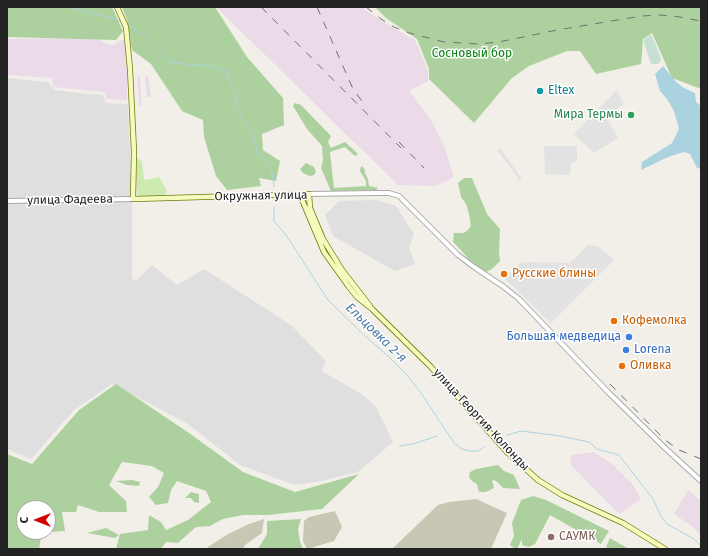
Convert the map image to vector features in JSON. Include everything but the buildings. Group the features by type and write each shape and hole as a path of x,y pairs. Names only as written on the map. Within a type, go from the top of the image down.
{"main road":[{"path":"117,7 126,27 130,69 134,151 133,199"},
{"name":"Окружная улица","path":"133,199 309,194"},
{"name":"улица Георгия Колонды","path":"309,194 310,208 323,239 342,270 372,309"},
{"name":"улица Георгия Колонды","path":"298,195 303,202 324,252 357,297 372,309 430,366 507,452 538,480 562,494 623,523 665,549"}],"street":[{"name":"Окружная улица","path":"309,194 389,193 399,196 458,255 519,299 608,392 701,481"},
{"name":"улица Фадеева","path":"7,201 133,199"}],"shaded area":[{"path":"216,7 362,7 414,39 428,71 428,81 409,91 431,120 443,143 454,177 436,186 398,185"},
{"path":"651,35 661,60 658,64 651,64 644,43 644,39"},
{"path":"97,38 106,44 113,45 124,39 127,54 127,100 107,99 105,92 53,87 52,78 7,75 7,39"},
{"path":"137,75 140,76 142,106 139,105"},
{"path":"145,76 148,76 151,97 147,97"},
{"path":"7,78 48,82 54,90 103,95 106,103 128,104 132,205 132,279 137,280 152,265 177,285 204,269 291,325 326,361 322,371 363,395 376,407 393,442 358,472 317,482 295,485 240,465 188,424 112,384 74,410 31,459 7,449"},
{"path":"617,90 624,104 606,117 618,138 594,153 574,134"},
{"path":"544,146 577,146 577,162 571,163 570,175 545,174"},
{"path":"500,148 522,179 520,181 498,151"},
{"path":"377,200 396,206 414,234 409,247 415,264 395,271 333,236 325,215 339,201"},
{"path":"588,245 598,246 614,260 551,323 505,279 522,262 570,263"},
{"path":"594,452 612,464 633,485 641,499 619,514 570,464 571,455"},
{"path":"688,490 701,501 701,536 693,527 674,514"},
{"path":"476,499 507,513 491,549 392,549 438,505 449,502"},
{"path":"335,511 342,527 334,541 307,549 303,541 304,521 309,517"},
{"path":"264,519 262,533 245,545 243,549 205,549 228,534"}],"green space":[{"path":"7,7 112,7 123,31 116,40 7,37"},
{"path":"122,7 215,7 247,57 283,98 284,125 262,134 263,150 280,161 276,181 259,178 261,186 227,190 216,176 204,137 203,120 182,111 151,64 132,50 127,20"},
{"name":"Сосновый бор","path":"375,7 701,7 701,89 672,78 652,33 643,39 641,64 596,74 580,51 567,51 529,66 512,78 474,123 429,79 429,69 417,39 386,18"},
{"path":"295,103 301,105 331,136 328,142 331,148 345,142 358,154 355,156 345,147 330,152 334,188 366,186 366,181 360,171 361,166 364,168 369,186 378,188 376,190 331,191 321,168 323,160 322,146 307,129 293,106"},
{"path":"137,157 142,162 144,179 146,180 159,177 167,191 165,195 140,197 137,194 135,159"},
{"path":"306,163 314,167 316,172 314,175 310,176 303,173 300,169"},
{"path":"464,178 472,178 487,214 500,229 500,261 492,269 486,272 473,264 453,242 454,233 463,233 471,226 466,204 461,197 458,183"},
{"path":"116,384 189,433 243,472 295,492 359,474 322,509 268,515 243,515 223,519 210,526 196,527 178,543 166,542 161,549 116,549 120,534 148,530 149,515 161,522 166,530 188,520 211,502 206,491 177,481 171,490 168,503 156,505 149,497 158,487 164,473 152,466 122,462 109,485 126,501 127,512 99,512 78,505 76,512 62,512 65,531 56,532 56,500 16,500 16,540 41,540 39,549 7,549 7,454 32,464 79,410"},
{"path":"498,465 504,471 514,475 520,489 503,488 496,481 492,480 494,488 486,492 479,492 477,484 469,477 470,472 476,469"},
{"path":"132,480 140,482 139,486 127,485 116,481"},
{"path":"191,492 199,494 199,503 194,502 191,498 185,498"},
{"path":"533,496 546,500 609,531 601,544 550,515 535,544 529,547 522,545 522,539 516,549 510,545 514,536 512,523 521,500"},
{"path":"301,519 298,529 300,542 303,549 258,549 267,534 267,521"},
{"path":"106,528 119,535 115,538 87,533"},
{"path":"610,538 629,549 609,549 606,547"}],"water":[{"path":"663,66 676,82 695,93 696,102 701,106 701,169 697,168 690,154 684,152 668,157 641,170 642,162 672,143 679,129 674,111 660,91 655,74"}],"waterway":[{"name":"Ельцовка 2-я","path":"68,7 116,19 121,22"},
{"name":"Ельцовка 2-я","path":"128,25 143,34 171,63 212,66 228,72 230,82 236,95 234,103 252,135 258,153 271,165 274,187"},
{"name":"Ельцовка 2-я","path":"274,207 274,221 286,235 328,300 406,374 421,393 454,443 462,449 470,451 478,451 484,447"},
{"name":"Ельцовка 2-я","path":"507,435 521,431 560,436 589,442 597,449 619,455 653,499 661,516 667,524 694,539 701,546"},
{"path":"400,446 413,444 437,436"}],"railway":[{"path":"261,7 401,148"},
{"path":"317,7 353,89 364,104"},
{"path":"366,7 394,27 409,33 444,42 478,44 499,42 557,30 642,16 660,15 701,21"},
{"path":"399,142 424,168"},
{"path":"610,384 665,440 679,450 701,459"}],"place":[{"name":"Eltex","path":"540,91"},
{"name":"Мира Термы","path":"631,115"},
{"name":"Русские блины","path":"504,274"},
{"name":"Кофемолка","path":"614,321"},
{"name":"Большая медведица","path":"629,337"},
{"name":"Lorena","path":"626,350"},
{"name":"Оливка","path":"622,366"},
{"name":"САУМК","path":"551,537"}]}
